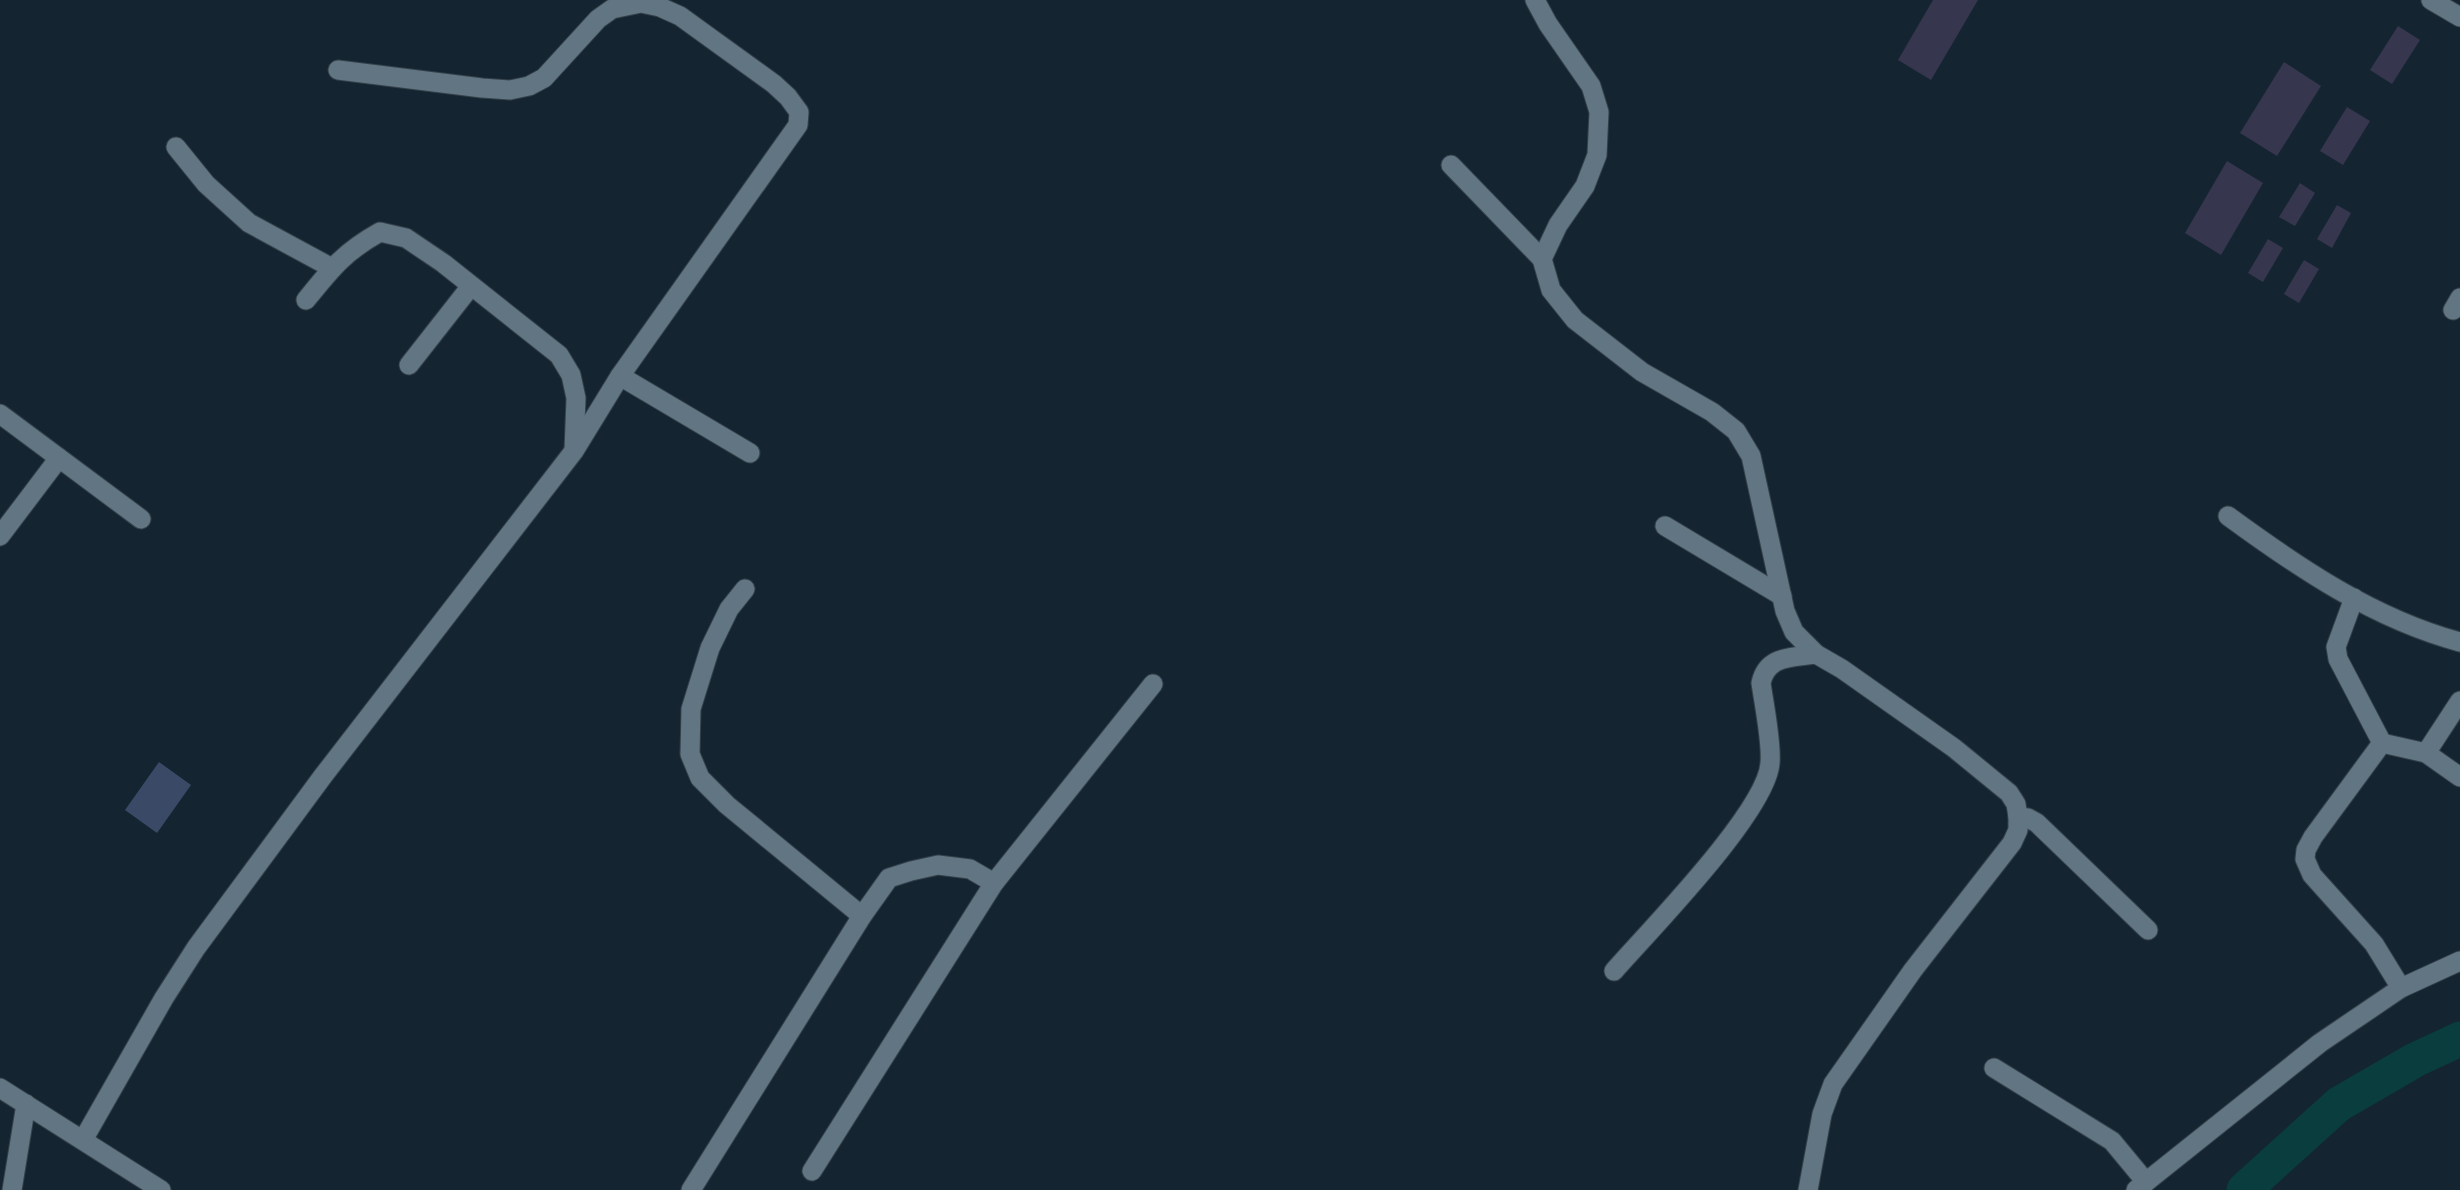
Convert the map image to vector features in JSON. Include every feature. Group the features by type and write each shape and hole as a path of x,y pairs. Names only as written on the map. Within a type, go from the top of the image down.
{"street":[{"path":"1535,0 1548,24 1591,86 1599,112 1597,155 1585,186 1558,225 1542,260"},
{"path":"2431,0 2460,17"},
{"path":"83,1140 164,998 197,948 323,776 573,451 620,376 798,125 799,112 774,83 680,16 660,7 641,4 612,9 598,19 544,78 529,86 510,90 482,88 338,69"},
{"path":"176,146 206,184 249,223 332,268"},
{"path":"1451,165 1542,260 1551,290 1575,320 1642,372 1712,412 1737,431 1751,456 1782,596 1794,632 1815,653 1954,748 2009,793 2016,804 2018,830 2012,843 1913,970 1833,1084 1822,1114 1808,1190"},
{"path":"306,300 353,247 380,232 406,238 559,355 571,375 576,398 573,451"},
{"path":"409,365 471,286"},
{"path":"620,376 750,453"},
{"path":"0,414 141,519"},
{"path":"0,536 59,458"},
{"path":"2228,516 2300,567 2354,598 2426,632 2460,642"},
{"path":"1665,526 1782,596"},
{"path":"746,589 729,609 710,648 691,709 690,754 700,778 727,805 862,916"},
{"path":"2354,598 2336,647 2338,659 2382,743 2426,753 2460,777"},
{"path":"1614,971 1728,841 1758,797 1771,764 1761,683 1763,671 1775,661 1815,653"},
{"path":"812,1171 994,883 1153,684"},
{"path":"2426,753 2460,701"},
{"path":"2382,743 2313,837 2306,850 2305,859 2312,875 2374,944 2401,988"},
{"path":"2018,817 2037,823 2148,930"},
{"path":"691,1190 862,916 889,878 938,864 970,869 994,883"},
{"path":"1994,1068 2112,1141 2141,1186 2320,1044 2401,988 2460,961"},
{"path":"0,1088 161,1190"},
{"path":"12,1190 26,1104"}],"shaded area":[{"path":"1933,0 1978,0 1931,80 1898,60"},
{"path":"2398,26 2420,40 2392,84 2370,70"},
{"path":"2284,62 2321,86 2277,156 2240,133"},
{"path":"2347,107 2370,121 2343,165 2320,151"},
{"path":"2227,161 2263,183 2221,255 2185,233"},
{"path":"2300,183 2315,193 2295,226 2279,217"},
{"path":"2337,205 2351,213 2332,248 2317,239"},
{"path":"2268,239 2283,248 2263,282 2248,273"},
{"path":"2304,260 2319,269 2299,303 2284,294"}],"building":[{"path":"159,762 191,785 157,833 125,810"}],"waterway":[{"path":"2244,1190 2339,1104 2415,1060 2460,1039"}]}
